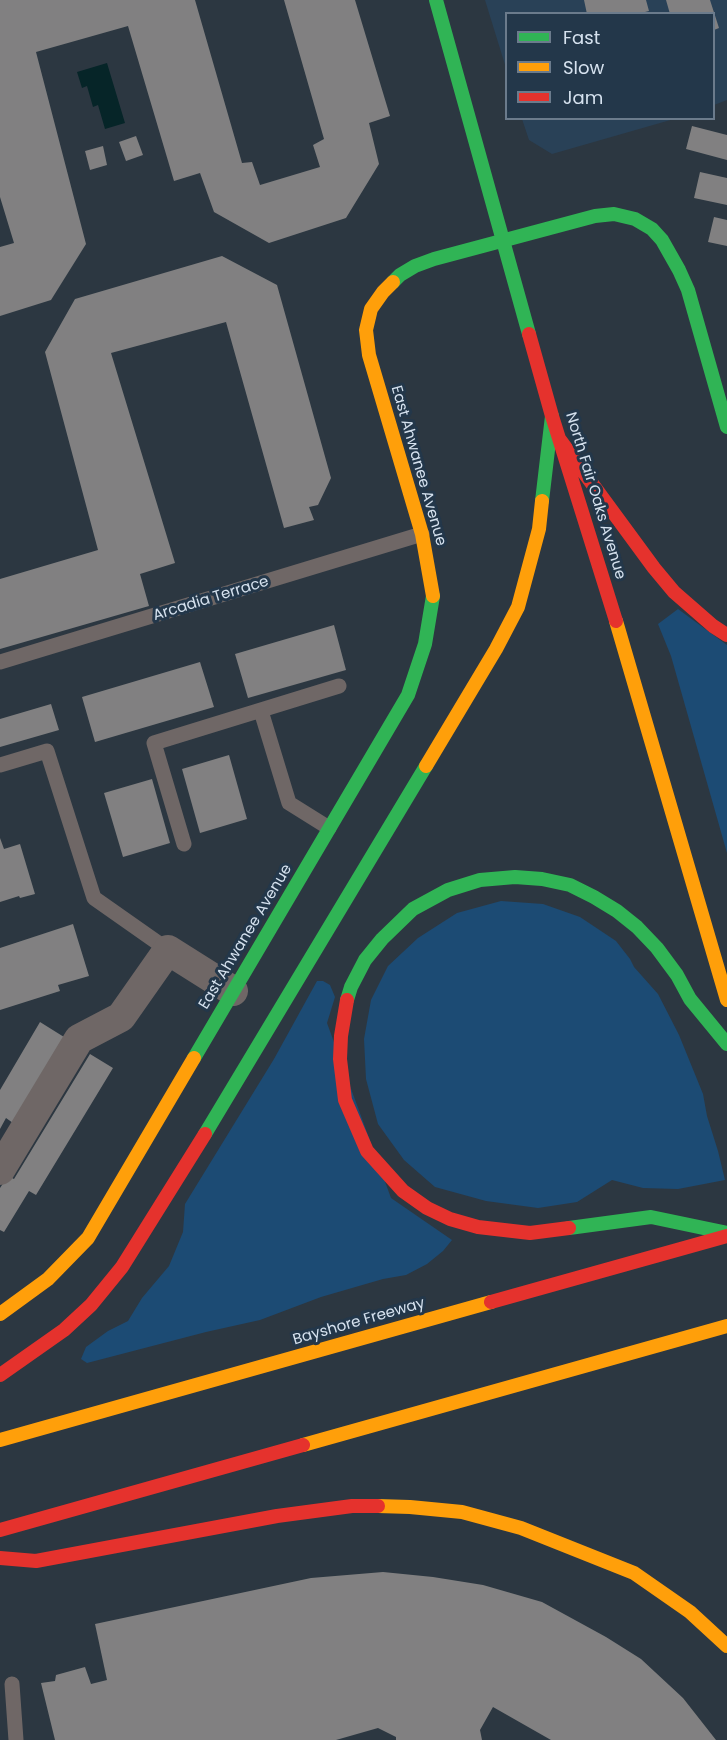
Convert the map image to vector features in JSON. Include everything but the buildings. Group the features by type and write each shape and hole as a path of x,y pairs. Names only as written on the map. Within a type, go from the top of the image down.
{"main road":[{"name":"North Fair Oaks Avenue","path":"436,0 552,416 617,622 727,1000"},
{"name":"East Ahwanee Avenue","path":"0,1314 48,1279 88,1238 408,695 425,644 433,596 422,534 369,355 366,330 371,309 383,292 400,275 434,259 595,216 614,214 635,219 662,240 679,270 687,290 727,427"},
{"path":"0,1375 64,1330 92,1305 122,1267 172,1189 496,649 518,607 536,540 552,416"},
{"path":"560,440 615,517 674,592 713,626 727,635"},
{"path":"727,1044 690,999 677,975 657,948 637,927 617,911 570,885 542,879 515,877 480,880 448,890 413,909 382,939 365,960 351,987 345,1008 340,1059 345,1100 367,1150 403,1191 434,1212 459,1222 504,1231 530,1233 651,1217 727,1235"},
{"name":"Bayshore Freeway","path":"0,1440 727,1235"},
{"path":"0,1530 727,1326"},
{"path":"0,1558 36,1561 276,1516 352,1506 410,1507 462,1512 521,1528 633,1573 690,1612 727,1646"}],"street":[{"path":"0,1170 78,1039 121,1017 168,950 233,991"}],"lane":[{"name":"Arcadia Terrace","path":"0,662 422,534"},
{"path":"184,844 154,743 339,687"},
{"path":"261,711 289,803 329,828"},
{"path":"0,765 47,751 94,898 168,950"},
{"path":"12,1684 16,1740"}],"shaded area":[{"path":"485,0 727,0 727,100 715,105 715,12 505,12 505,65"},
{"path":"107,63 125,123 105,129 98,105 93,107 87,86 82,88 77,72"},
{"path":"523,120 671,120 552,154 529,140"},
{"path":"678,609 727,645 727,853 671,656 658,624"},
{"path":"501,901 543,904 580,917 616,941 634,967 658,994 679,1035 703,1094 725,1180 678,1189 643,1188 612,1180 577,1202 538,1208 486,1201 435,1187 404,1160 378,1124 366,1079 364,1039 371,1000 388,966 418,938 457,913"},
{"path":"317,981 330,985 335,997 327,1023 391,1198 452,1240 427,1264 406,1275 383,1279 321,1297 260,1320 87,1363 81,1359 86,1347 108,1331 128,1321 142,1298 169,1266 183,1232 185,1204 274,1059"}],"traffic: fast":[{"path":"436,0 529,334"},
{"path":"393,282 415,266 434,259 595,216 614,214 635,219 652,229 662,240 688,290 727,427"},
{"path":"542,501 552,416"},
{"path":"194,1058 408,695 425,644 433,596"},
{"path":"205,1134 426,766"},
{"path":"347,1000 365,960 382,939 413,909 448,890 480,880 515,877 542,879 570,885 594,897 637,927 657,948 677,975 690,999 727,1044"},
{"path":"569,1228 651,1217 727,1233"}],"traffic: slow":[{"path":"393,282 371,309 366,330 369,355 422,534 433,596"},
{"path":"426,766 496,649 518,607 539,529 542,501"},
{"path":"616,621 727,1000"},
{"path":"0,1314 48,1279 88,1238 194,1058"},
{"path":"0,1440 491,1302"},
{"path":"303,1445 727,1326"},
{"path":"378,1506 462,1512 521,1528 634,1573 690,1612 727,1646"}],"traffic: jam":[{"path":"529,334 616,621"},
{"path":"560,440 674,592 713,626 727,635"},
{"path":"347,1000 340,1059 345,1100 367,1151 403,1191 427,1208 450,1219 478,1227 530,1233 569,1228"},
{"path":"0,1375 64,1330 91,1305 122,1267 205,1134"},
{"path":"491,1302 727,1236"},
{"path":"0,1530 303,1445"},
{"path":"0,1558 36,1561 277,1516 352,1506 378,1506"}]}
